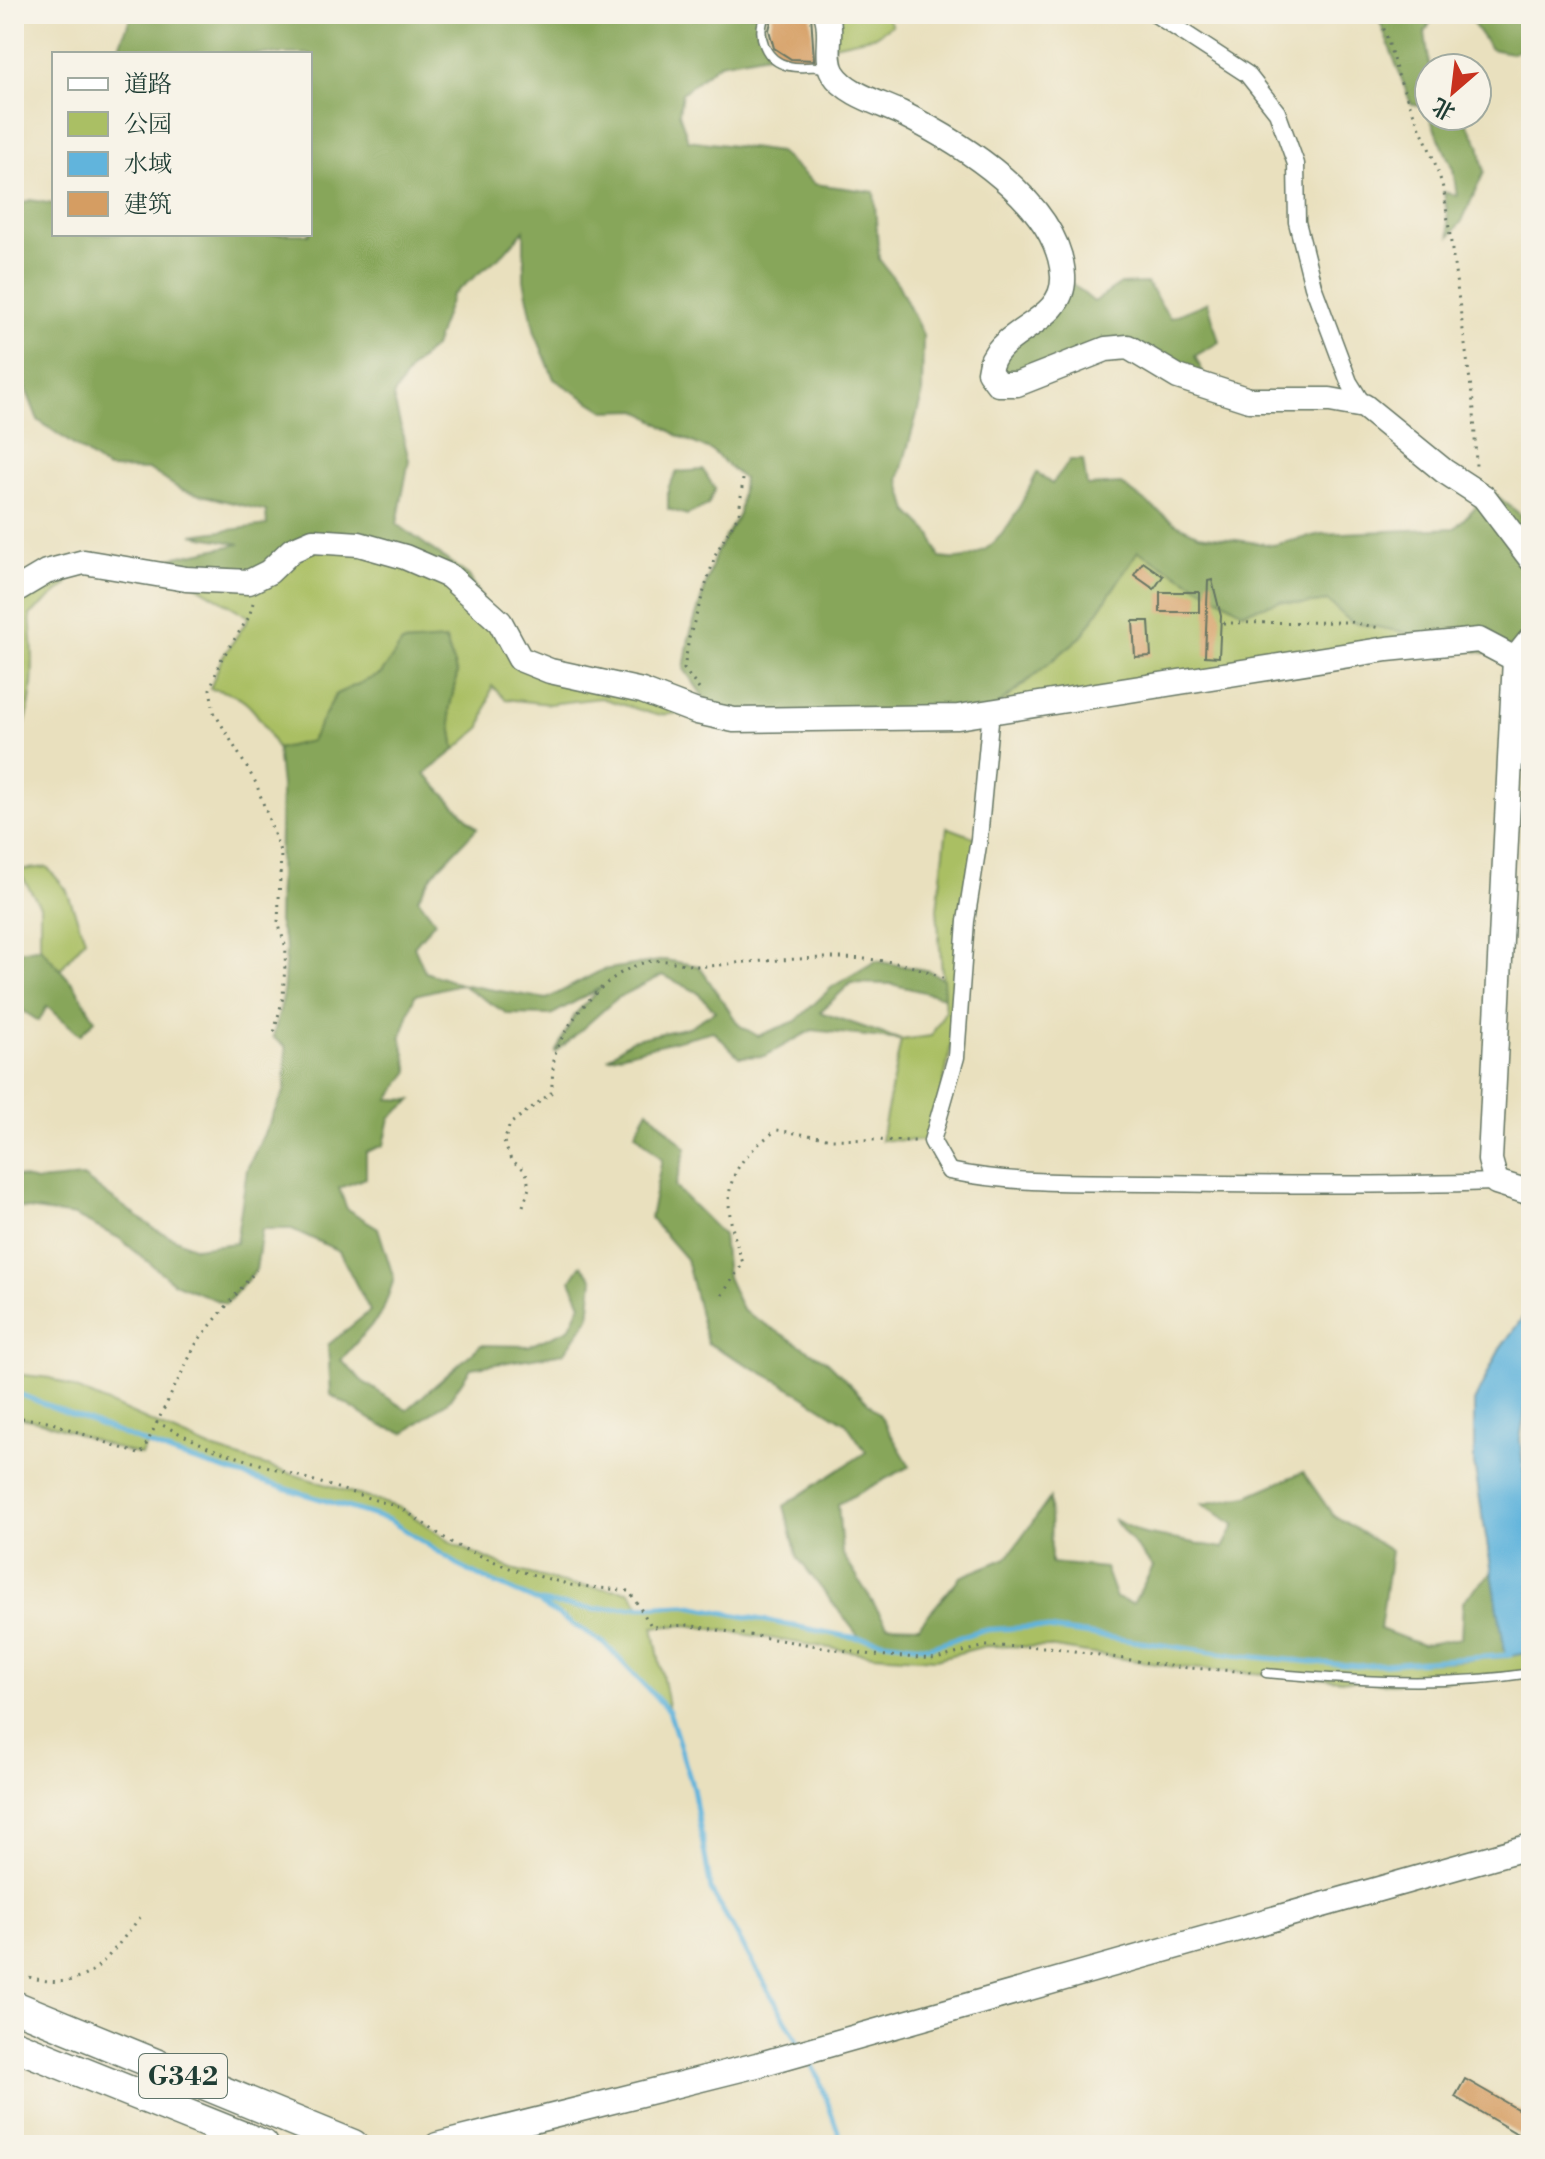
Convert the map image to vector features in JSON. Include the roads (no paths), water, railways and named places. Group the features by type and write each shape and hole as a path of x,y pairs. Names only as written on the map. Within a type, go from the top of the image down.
{"highway":[{"name":"G342","path":"14,2006 353,2145"},
{"path":"14,2045 263,2145"}],"street":[{"path":"826,14 831,34 832,72 865,97 961,148 1010,184 1042,221 1064,277 1060,293 1037,322 999,347 990,358 989,372 998,384 1017,384 1106,349 1128,347 1178,377 1249,400 1330,400 1364,406"},
{"path":"1155,14 1247,74 1277,112 1296,164 1297,222 1313,286 1349,382 1364,406 1484,497 1531,559"},
{"path":"14,591 46,572 84,562 186,579 249,582 292,550 313,541 359,544 405,557 449,576 500,622 520,659 550,671 642,691 697,712 734,720 907,720 991,711 1387,649 1479,640 1515,659"},
{"path":"1496,1182 1490,1160 1515,659 1531,639"},
{"path":"991,711 979,839 966,921 956,1057 932,1141 949,1171 995,1180 1345,1187 1496,1182 1531,1193"},
{"path":"437,2145 757,2065 850,2036 1531,1846"}],"lane":[{"path":"766,14 761,31 763,43 777,62 801,67 812,63 832,72"},
{"path":"1266,1673 1392,1684 1490,1679 1531,1673"}],"water":[{"path":"1531,1306 1531,1380 1520,1439 1531,1538 1531,1652 1506,1657 1474,1464 1474,1402 1499,1350"}],"waterway":[{"path":"14,1392 176,1455 389,1520 468,1571 538,1602 593,1609 685,1605 845,1636 929,1647 982,1630 1034,1627 1233,1655 1357,1666 1510,1655"},
{"path":"542,1605 605,1644 669,1711 693,1788 711,1890 800,2045"},
{"path":"807,2057 819,2079 843,2145"}]}
